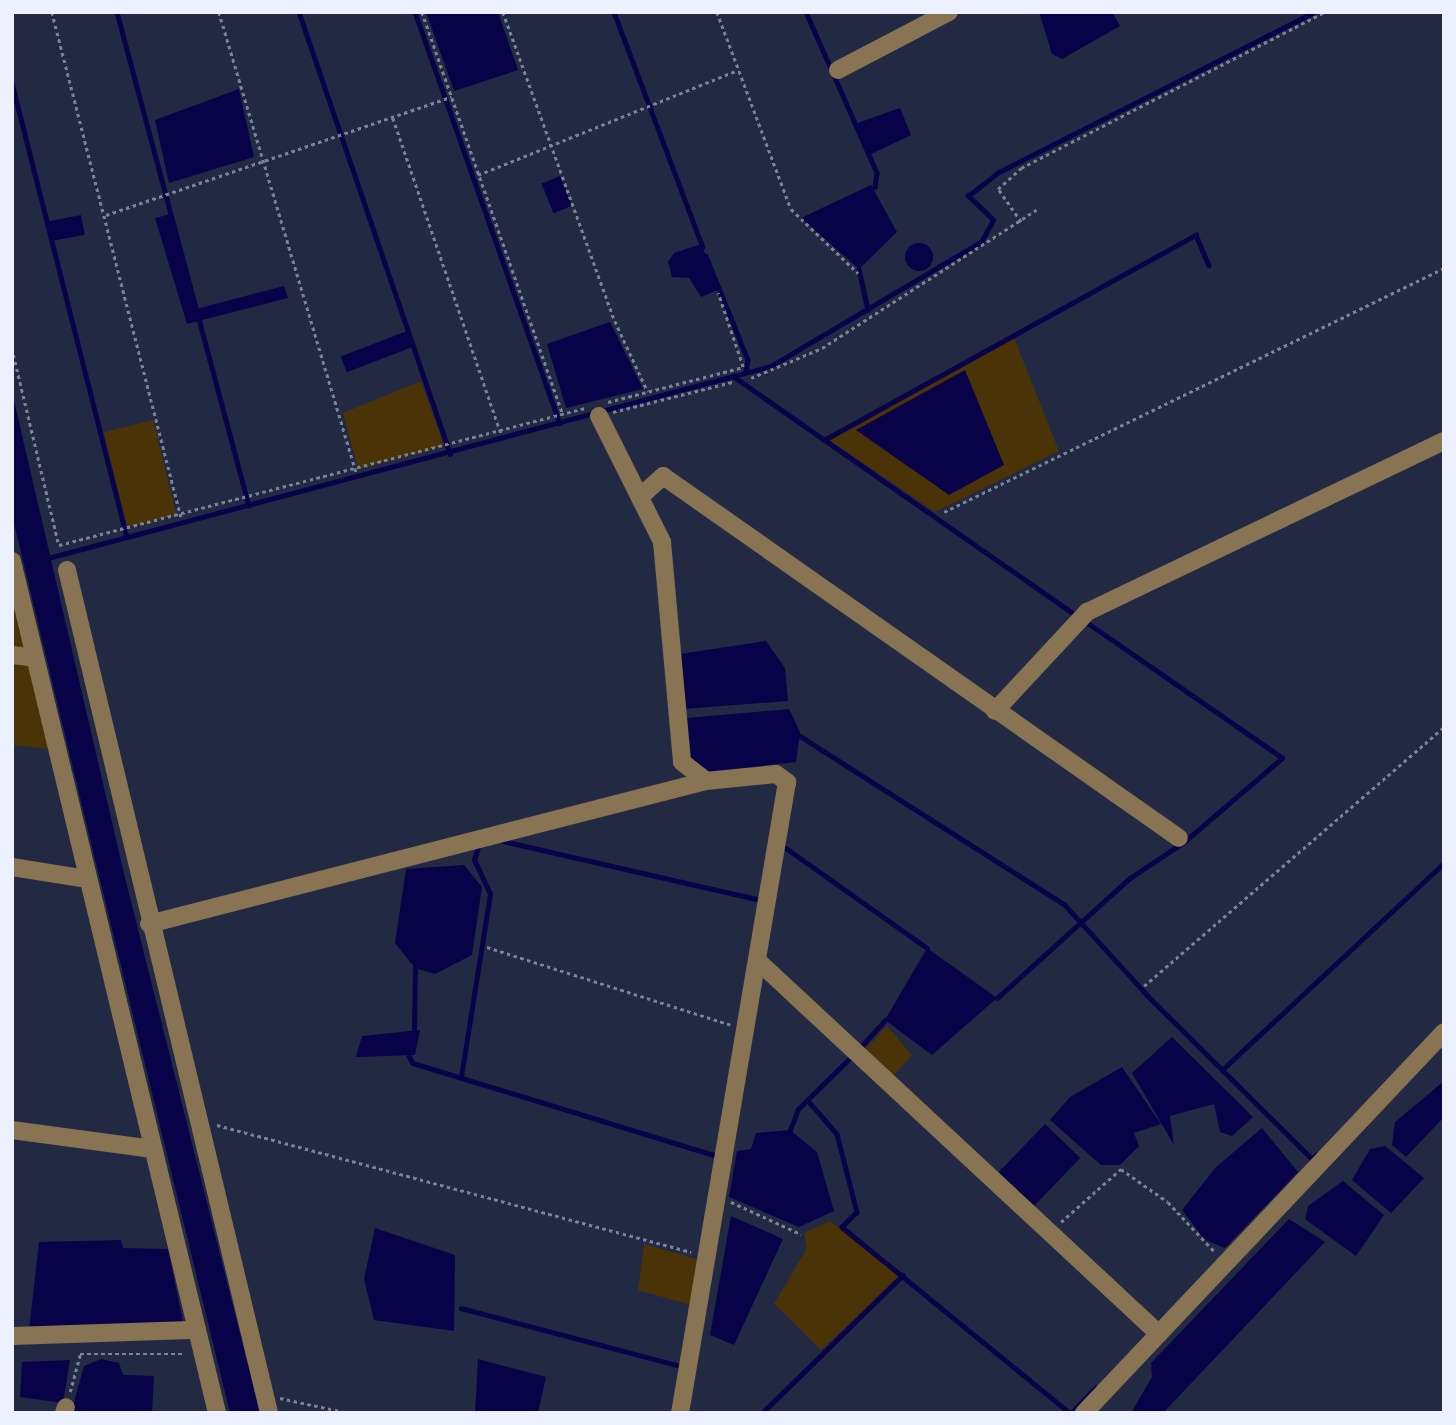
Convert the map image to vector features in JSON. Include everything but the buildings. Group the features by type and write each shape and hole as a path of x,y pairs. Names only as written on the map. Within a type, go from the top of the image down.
{"street":[{"path":"838,70 949,12"},
{"path":"599,416 615,458 654,519 668,573 678,751 694,776 706,781"},
{"path":"995,711 1087,612 1443,444"},
{"path":"641,496 663,476 1179,838"},
{"path":"13,564 217,1413"},
{"path":"67,570 149,923 269,1413"},
{"path":"12,654 35,658"},
{"path":"149,923 706,781 786,778 748,1030 680,1413"},
{"path":"12,867 88,879"},
{"path":"759,962 1159,1334"},
{"path":"1084,1413 1444,1032"},
{"path":"12,1130 153,1149"},
{"path":"12,1336 197,1330"}],"path":[{"path":"52,12 181,517"},
{"path":"219,12 259,162 356,472"},
{"path":"422,12 563,414"},
{"path":"503,12 648,392"},
{"path":"717,12 797,219 858,272"},
{"path":"1021,222 998,189 1021,168 1325,12"},
{"path":"478,175 739,70"},
{"path":"105,215 451,97"},
{"path":"392,117 501,433"},
{"path":"751,378 822,348 1037,210"},
{"path":"944,512 1444,268"},
{"path":"12,348 59,545 356,472 743,367 718,293"},
{"path":"599,416 732,382"},
{"path":"1144,986 1444,727"},
{"path":"487,947 748,1030"},
{"path":"197,1120 708,1256"},
{"path":"1050,1233 1121,1169 1168,1202 1199,1242 1228,1260"},
{"path":"719,1196 801,1234"},
{"path":"65,1410 80,1354 202,1353"},
{"path":"265,1395 349,1413"}],"shaded area":[{"path":"426,12 498,12 518,70 454,91"},
{"path":"1039,12 1112,12 1120,26 1062,59 1052,54"},
{"path":"239,89 254,157 169,183 155,120"},
{"path":"900,108 911,135 869,155 855,124"},
{"path":"560,176 572,206 553,213 541,183"},
{"path":"871,185 897,232 859,269 801,218"},
{"path":"171,214 196,309 284,286 288,298 187,324 155,218"},
{"path":"81,215 85,235 51,241 48,221"},
{"path":"919,243 929,247 933,257 929,267 919,271 909,267 905,257 909,247"},
{"path":"701,244 720,289 701,297 689,278 672,277 668,262 674,253"},
{"path":"610,322 643,389 566,408 547,344"},
{"path":"407,331 413,347 347,372 341,356"},
{"path":"1014,338 1059,451 935,512 828,439"},
{"path":"965,370 1004,465 949,495 856,430"},
{"path":"421,381 444,446 358,469 343,413"},
{"path":"12,392 125,878 260,1413 230,1413 92,847 12,515"},
{"path":"153,420 177,515 127,527 104,432"},
{"path":"12,589 50,749 12,745"},
{"path":"766,641 785,668 788,701 683,709 680,654"},
{"path":"789,709 800,732 796,762 706,772 691,757 687,718"},
{"path":"464,865 482,887 472,955 435,974 415,968 395,943 406,869"},
{"path":"927,948 997,998 932,1055 885,1020"},
{"path":"887,1026 912,1055 893,1076 864,1051"},
{"path":"420,1030 415,1055 356,1057 362,1036"},
{"path":"1172,1037 1253,1117 1232,1136 1220,1132 1214,1104 1170,1116 1174,1145 1132,1073"},
{"path":"1122,1067 1161,1124 1134,1133 1139,1146 1120,1165 1101,1165 1050,1120 1070,1097"},
{"path":"1444,1081 1444,1117 1406,1157 1392,1145 1395,1122"},
{"path":"1045,1124 1080,1158 1034,1206 998,1172"},
{"path":"1262,1128 1298,1172 1225,1248 1205,1240 1182,1210 1216,1167"},
{"path":"790,1130 817,1152 834,1211 799,1227 729,1197 737,1151 751,1149 756,1133"},
{"path":"1385,1146 1424,1178 1391,1213 1352,1180 1370,1149"},
{"path":"1343,1181 1384,1215 1356,1256 1305,1219 1308,1206"},
{"path":"731,1216 783,1239 734,1345 710,1335"},
{"path":"1289,1219 1325,1242 1163,1413 1131,1413 1152,1377 1151,1363"},
{"path":"830,1221 899,1276 821,1350 774,1304 807,1248 804,1233"},
{"path":"375,1228 455,1255 454,1331 374,1320 364,1279"},
{"path":"121,1240 123,1248 168,1249 183,1322 29,1330 39,1242"},
{"path":"644,1244 700,1260 691,1305 638,1290"},
{"path":"101,1359 119,1363 123,1375 154,1376 152,1413 71,1413 84,1366"},
{"path":"478,1359 546,1377 538,1413 475,1413"},
{"path":"70,1360 63,1403 20,1397 22,1362"}],"waterway":[{"path":"117,12 249,506"},
{"path":"299,12 450,454"},
{"path":"415,12 560,423"},
{"path":"614,12 703,247"},
{"path":"806,12 877,173 875,187"},
{"path":"48,558 771,366 981,242 993,220 968,196 997,173 1314,12"},
{"path":"12,83 127,537"},
{"path":"824,440 1196,235 1209,265"},
{"path":"706,256 748,360 746,371"},
{"path":"859,269 868,310"},
{"path":"733,376 1076,615"},
{"path":"997,998 1130,878 1184,842 1282,758 1083,620"},
{"path":"800,736 1065,905 1148,996 1312,1159 1316,1155"},
{"path":"503,841 761,900"},
{"path":"461,1077 490,894 474,860 478,847"},
{"path":"786,848 927,948"},
{"path":"1222,1070 1444,863"},
{"path":"414,1031 415,968"},
{"path":"859,1049 885,1020"},
{"path":"790,1130 798,1109 853,1055"},
{"path":"409,1056 413,1063 720,1157"},
{"path":"810,1103 837,1134 857,1212 842,1227 1070,1413"},
{"path":"762,1413 903,1275"},
{"path":"461,1308 681,1366"},
{"path":"1071,1413 1095,1388"}]}
